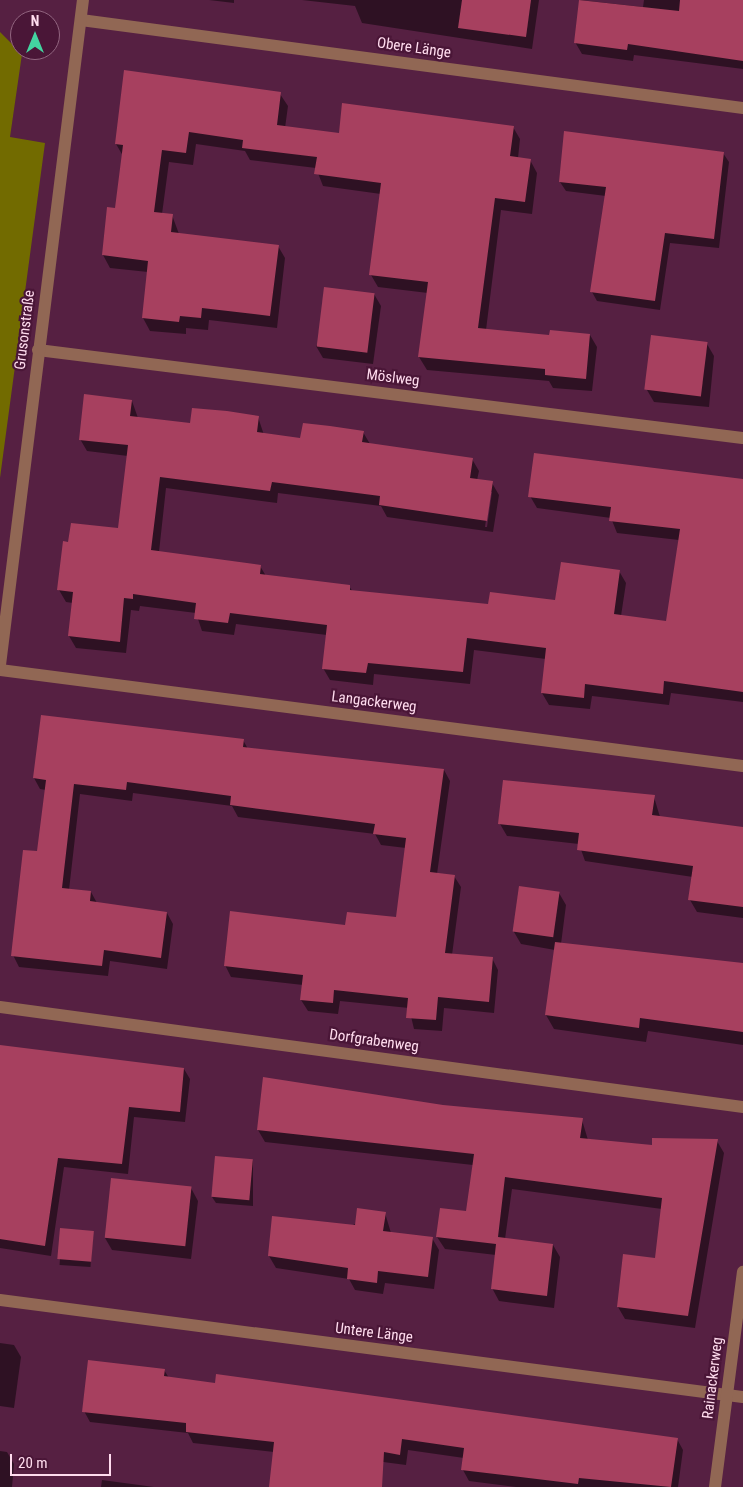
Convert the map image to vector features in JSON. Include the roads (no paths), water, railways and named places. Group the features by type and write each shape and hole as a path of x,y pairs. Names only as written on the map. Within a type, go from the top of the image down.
{"street":[{"name":"Grusonstraße","path":"0,665 83,0"},
{"name":"Obere Länge","path":"81,20 743,108"},
{"name":"Möslweg","path":"38,350 743,438"},
{"name":"Langackerweg","path":"0,670 743,766"},
{"name":"Dorfgrabenweg","path":"0,1007 743,1107"},
{"name":"Rainackerweg","path":"715,1487 743,1272"},
{"name":"Untere Länge","path":"0,1300 743,1397"}]}
